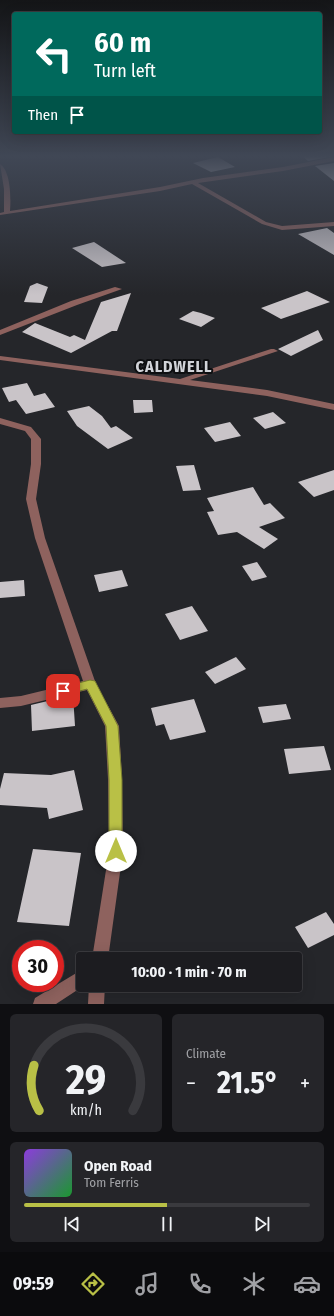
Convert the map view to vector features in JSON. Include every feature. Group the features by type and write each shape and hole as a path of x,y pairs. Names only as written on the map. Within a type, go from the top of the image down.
{"street":[{"path":"6,202 7,213"},
{"path":"0,214 78,202"},
{"path":"227,202 264,223 282,228 334,224"},
{"path":"0,334 74,303 118,289"},
{"path":"175,381 198,376 274,351"},
{"path":"0,358 267,393 334,407"},
{"path":"0,421 28,429 33,433 36,440 36,464 31,492 32,509 40,538 90,684 112,726 115,780 116,851 101,952"},
{"path":"0,702 21,701 90,684"},
{"path":"41,1004 76,982"},
{"path":"96,1004 97,992"}],"building":[{"path":"327,228 334,233 334,255 298,234"},
{"path":"94,242 126,263 102,267 72,248"},
{"path":"37,283 48,287 42,303 24,302 30,286"},
{"path":"307,291 330,302 281,319 261,308"},
{"path":"131,293 117,331 112,331 71,353 22,332 35,323 70,337 74,335 85,340 101,302"},
{"path":"193,311 215,318 201,327 179,319"},
{"path":"318,330 323,340 291,356 278,349"},
{"path":"27,383 34,396 45,393 55,407 26,414 16,400 9,402 2,388"},
{"path":"133,400 152,400 153,412 134,413"},
{"path":"89,406 102,416 111,428 116,426 133,438 108,449 77,426 67,411"},
{"path":"273,412 286,423 265,429 253,418"},
{"path":"230,422 241,436 215,442 204,428"},
{"path":"194,465 201,490 183,491 176,466"},
{"path":"334,470 334,490 314,497 298,482"},
{"path":"253,487 264,505 270,503 285,518 259,527 278,539 264,549 237,532 218,535 207,512 214,511 207,498"},
{"path":"257,562 267,577 252,581 242,566"},
{"path":"122,570 128,586 99,592 94,575"},
{"path":"24,580 25,596 0,598 0,582"},
{"path":"192,606 208,631 180,640 165,614"},
{"path":"236,657 246,669 215,684 205,672"},
{"path":"73,695 75,726 32,731 31,705"},
{"path":"194,699 206,732 170,740 164,724 156,726 151,708"},
{"path":"286,704 291,719 263,723 258,707"},
{"path":"324,746 331,770 289,774 284,749"},
{"path":"74,770 83,810 49,819 47,808 0,805 0,789 4,773 51,775"},
{"path":"33,849 81,853 69,926 17,922"},
{"path":"326,912 334,924 334,935 308,948 295,927"}],"district":[{"name":"CALDWELL","path":"174,366"}],"route":[{"path":"63,691 90,684 112,726 115,780 116,851"}]}
